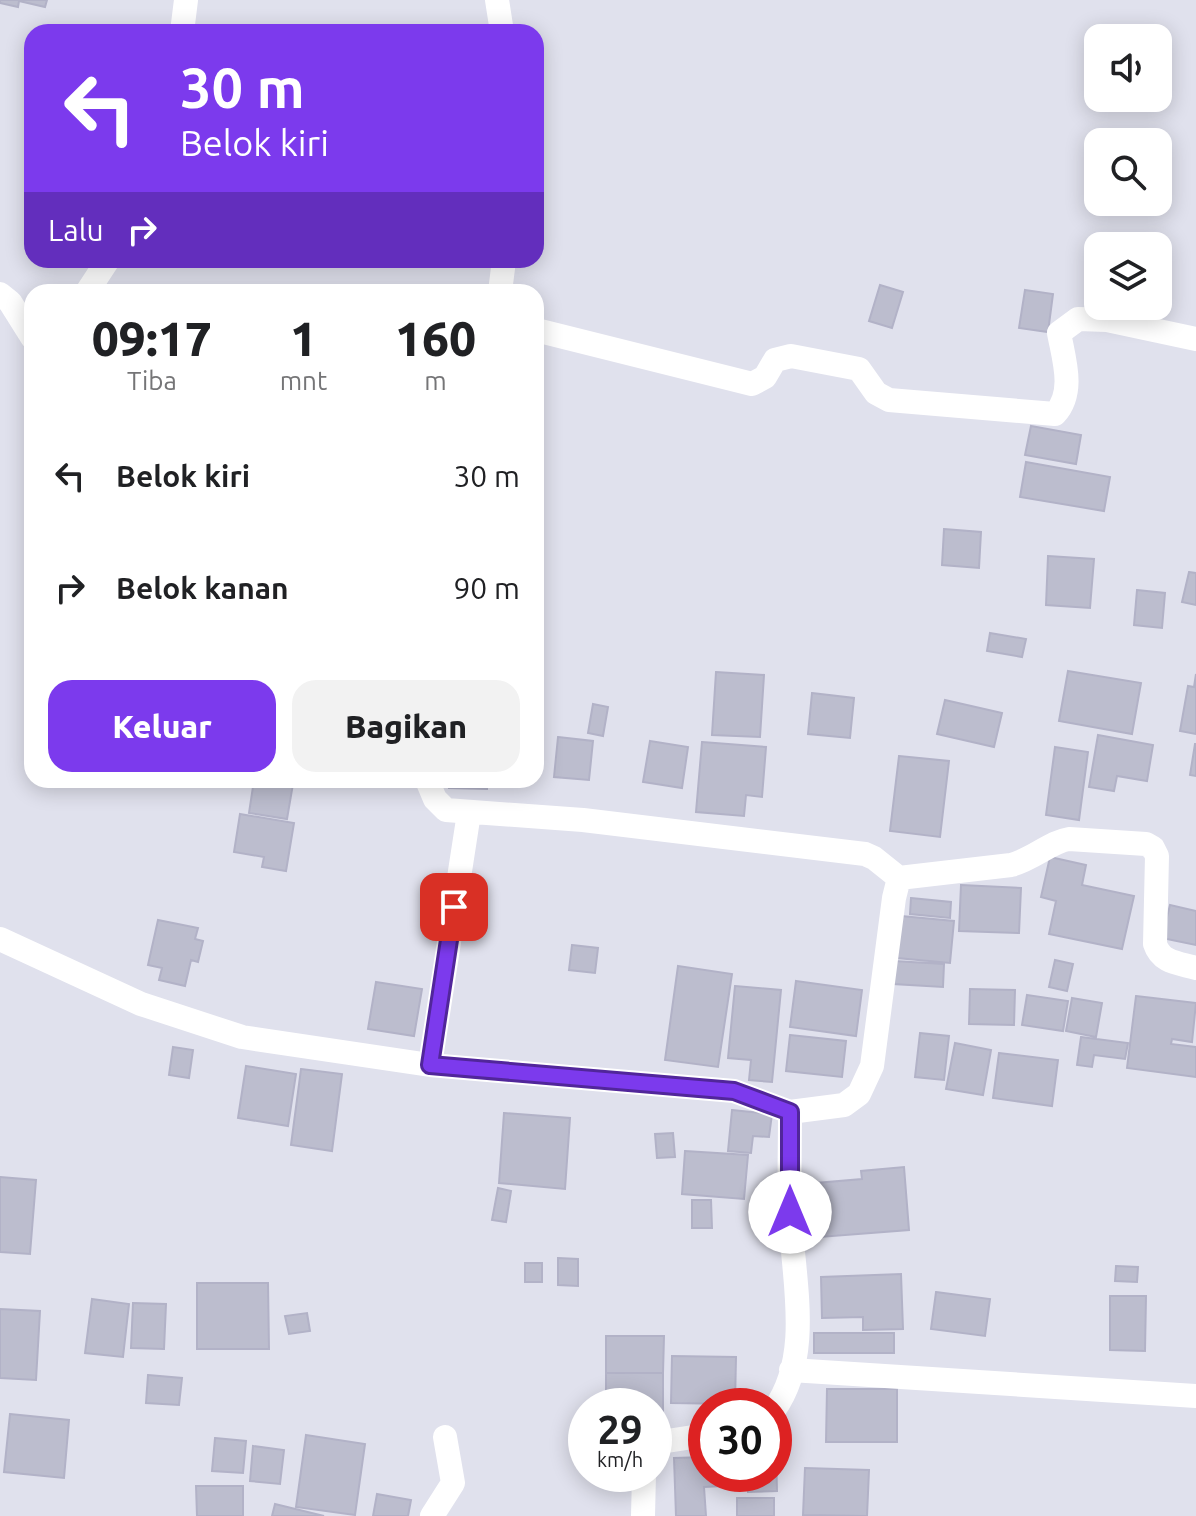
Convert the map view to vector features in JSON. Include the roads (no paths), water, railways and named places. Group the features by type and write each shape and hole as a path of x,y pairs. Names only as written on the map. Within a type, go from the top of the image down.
{"street":[{"path":"183,24 186,0"},
{"path":"497,0 501,24"},
{"path":"0,294 10,302 24,324"},
{"path":"544,332 752,384 765,377 775,360 791,356 859,369 876,393 889,400 1055,414 1066,402 1066,370 1059,333 1078,319 1107,320 1196,339"},
{"path":"430,788 435,799 446,810 583,820 865,854 899,878 1011,865 1027,861 1053,844 1069,839 1146,844 1153,848 1157,856 1155,944 1158,954 1165,960 1196,968"},
{"path":"430,1065 469,813"},
{"path":"0,939 141,1004 242,1037 430,1065 734,1091 790,1112 844,1105 859,1094 866,1081 872,1066 899,878"},
{"path":"788,1388 799,1330 790,1212 790,1112"},
{"path":"791,1370 1196,1396"},
{"path":"432,1516 453,1483 445,1437"},
{"path":"643,1516 644,1492"}]}
